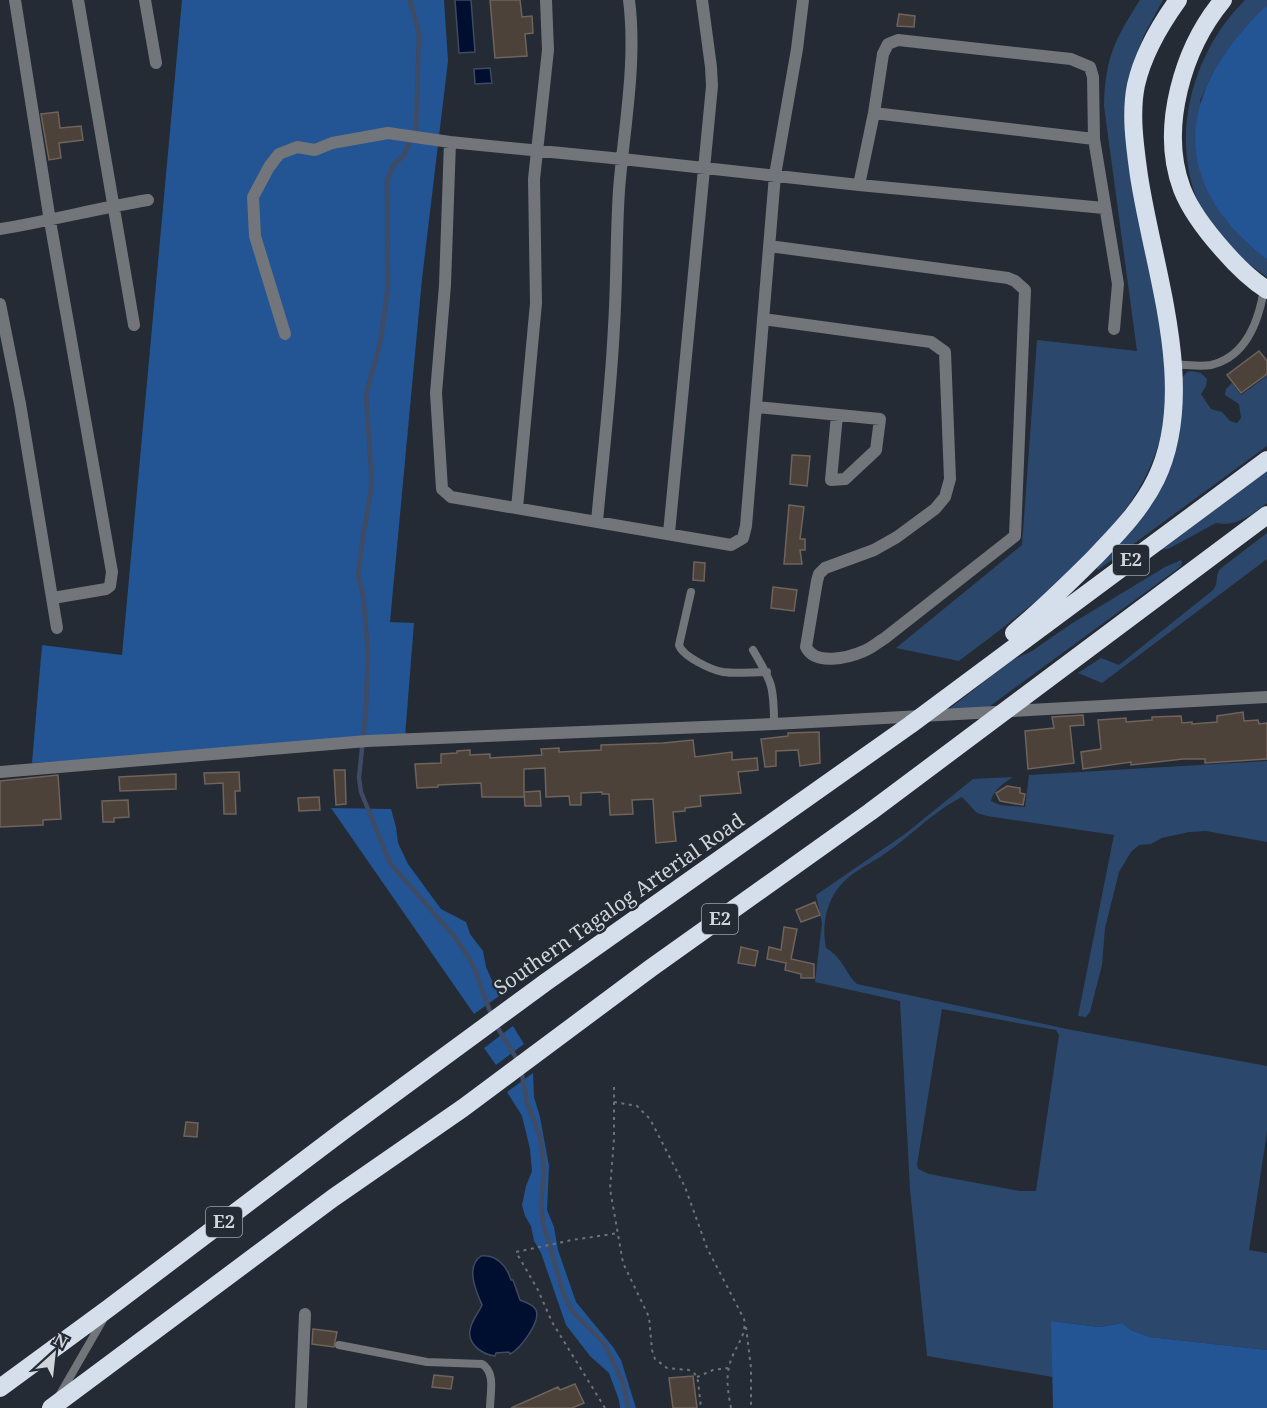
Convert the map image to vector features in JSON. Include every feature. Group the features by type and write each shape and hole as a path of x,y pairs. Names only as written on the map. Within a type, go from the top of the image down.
{"highway":[{"path":"988,661 1120,530 1143,501 1155,480 1170,440 1175,400 1173,364 1168,324 1137,163 1134,103 1141,68 1154,39 1179,0"},
{"path":"1223,0 1201,32 1184,76 1175,116 1175,160 1183,191 1202,225 1238,266 1266,289"},
{"name":"E2","path":"988,661 1267,460"},
{"name":"E2","path":"52,1407 333,1198 463,1108 870,812 1267,515"},
{"name":"Southern Tagalog Arterial Road","path":"0,1388 546,982 910,725 988,661"}],"street":[{"path":"15,0 50,221 112,572 110,586 106,589 53,598"},
{"path":"78,0 134,325"},
{"path":"145,0 156,63"},
{"path":"517,508 537,303 533,203 536,150 548,50 546,0"},
{"path":"597,521 614,327 617,220 633,38 629,0"},
{"path":"669,533 705,168 711,67 702,0"},
{"path":"450,142 445,285 436,393 441,489 451,497 731,544 743,538 746,526 768,246 776,176 803,0"},
{"path":"859,185 883,54 888,44 898,40 1071,58 1090,67 1093,76 1094,139 1118,284 1114,329"},
{"path":"874,113 1094,139"},
{"path":"285,334 255,236 254,197 269,167 279,154 297,147 315,150 332,143 388,133 450,142 859,185 1104,208"},
{"path":"0,229 148,200"},
{"path":"763,319 931,342 945,352 950,479 945,496 935,509 897,537 874,550 825,568 817,581 806,647 814,657 821,659 851,655 866,650 885,638 1016,536 1025,290 1008,278 768,246"},
{"path":"0,304 20,404 57,628"},
{"path":"756,407 880,419 876,450 845,479 831,480 837,415"},
{"path":"0,772 367,741 774,724 1267,697"},
{"path":"300,1408 305,1314"}],"lane":[{"path":"1173,364 1211,365 1226,359 1250,336 1266,289"},
{"path":"691,592 679,645 680,651 720,672 767,672"},
{"path":"753,650 772,683 774,724"},
{"path":"52,1407 109,1308"},
{"path":"339,1345 427,1362 482,1364 487,1367 491,1377 490,1408"}],"path":[{"path":"614,1087 614,1139 610,1189 626,1270 649,1317 655,1359 667,1368 689,1370 697,1377 701,1408"},
{"path":"614,1102 637,1106 650,1119 674,1162 707,1248 741,1311 746,1326 751,1368 751,1408"},
{"path":"605,1408 552,1322 538,1290 516,1254 517,1251 619,1233"},
{"path":"731,1408 727,1389 728,1368 746,1326"},
{"path":"697,1377 712,1370 728,1368"}],"shaded area":[{"path":"182,0 444,0 448,61 422,279 390,622 414,623 405,737 32,763 42,645 122,655"},
{"path":"455,0 471,0 475,52 459,53"},
{"path":"1140,0 1163,0 1144,35 1133,65 1165,356 1165,406 1156,452 1142,483 1099,542 1044,594 959,661 896,648 1022,545 1037,340 1137,351 1104,106 1109,62 1113,50"},
{"path":"1245,0 1267,0 1267,5 1225,54 1200,100 1224,218 1247,243 1267,260 1267,277 1231,248 1209,222 1192,185 1187,157 1186,129 1190,100 1198,72 1226,21"},
{"path":"1267,5 1267,260 1234,229 1211,198 1199,166 1195,134 1201,102 1215,69 1238,37"},
{"path":"490,68 492,83 475,84 474,69"},
{"path":"1191,371 1201,373 1207,379 1201,394 1211,409 1222,412 1230,421 1237,423 1241,418 1239,404 1225,395 1226,389 1232,383 1241,395 1267,376 1267,446 1098,570 1096,567 1134,525 1182,378"},
{"path":"1267,471 1267,503 1255,512 1237,522 1216,523 1168,549 1159,550"},
{"path":"1267,533 1267,559 1102,683 1078,673 1101,658 1119,665 1212,591 1216,586 1220,569"},
{"path":"1181,560 1180,567 986,709 949,709 1012,660 1032,651 1071,624 1165,567"},
{"path":"1267,761 1267,842 1206,831 1189,832 1162,838 1151,844 1139,845 1131,852 1119,872 1105,928 1102,965 1090,1012 1086,1017 1078,1016 1114,835 987,816 977,813 962,797 940,810 890,850 843,882 830,901 824,932 826,948 836,956 857,984 1072,1030 1267,1066 1267,1132 1249,1250 1267,1253 1267,1350 1150,1337 1131,1330 1122,1323 1100,1327 1052,1321 1053,1377 927,1356 910,1189 900,1001 815,982 822,923 816,895 905,834 973,779 1013,777 996,790 991,801 1000,805 1025,807 1029,775","holes":["942,1009 1056,1030 1059,1035 1036,1191 1020,1191 929,1174 918,1169"]},
{"path":"331,808 391,809 398,843 408,864 441,909 466,922 470,934 483,951 486,967 499,996 474,1014"},
{"path":"513,1026 524,1044 496,1065 484,1048"},
{"path":"533,1073 534,1097 549,1166 547,1210 554,1227 558,1250 576,1302 621,1360 636,1408 620,1408 609,1373 590,1356 566,1325 541,1253 534,1241 531,1226 525,1216 522,1205 532,1171 530,1149 522,1116 507,1092"},
{"path":"481,1256 491,1257 500,1262 513,1280 520,1300 536,1310 537,1315 529,1335 510,1354 509,1352 496,1353 495,1356 484,1353 470,1338 472,1323 482,1305 473,1279 474,1266"},
{"path":"1051,1321 1100,1327 1122,1323 1131,1330 1150,1337 1267,1350 1267,1408 1053,1408"}],"building":[{"path":"490,0 520,0 522,17 532,16 533,33 525,34 527,56 495,58"},
{"path":"899,14 915,16 914,27 897,26"},
{"path":"58,112 60,128 81,126 83,140 59,143 61,158 49,160 41,114"},
{"path":"1259,351 1267,361 1267,374 1241,393 1227,375"},
{"path":"792,455 810,456 807,486 790,484"},
{"path":"789,505 804,507 800,539 805,539 805,550 800,550 802,564 784,564"},
{"path":"694,562 705,563 704,581 693,580"},
{"path":"773,587 797,590 794,611 771,608"},
{"path":"1243,712 1244,721 1258,720 1259,724 1267,723 1267,759 1205,763 1205,759 1183,759 1131,765 1131,762 1083,769 1081,752 1101,749 1098,720 1126,718 1126,722 1152,720 1152,717 1181,716 1182,723 1192,722 1192,724 1217,722 1217,716"},
{"path":"1083,715 1084,725 1070,726 1074,763 1028,769 1025,731 1054,728 1052,717"},
{"path":"819,732 820,763 800,766 798,750 776,751 776,766 765,767 761,739 788,736 788,733"},
{"path":"693,740 695,757 732,752 732,760 757,758 758,770 738,772 741,793 700,796 701,806 673,812 676,841 656,843 653,799 632,800 633,814 610,815 609,794 602,794 602,792 581,793 581,805 570,805 569,796 546,797 545,768 524,769 524,797 482,797 481,783 417,788 415,764 441,763 441,754 457,753 457,751 470,750 470,755 490,754 490,758 542,755 541,749 559,748 559,752 601,750 601,745"},
{"path":"334,770 345,770 346,804 336,805"},
{"path":"239,772 240,791 235,791 236,814 224,814 223,783 205,784 204,773"},
{"path":"176,774 176,789 120,791 119,777"},
{"path":"58,775 61,819 43,820 43,825 0,827 0,781"},
{"path":"1007,786 1020,788 1020,793 1025,794 1023,805 1000,801 996,793"},
{"path":"540,791 541,806 525,806 524,792"},
{"path":"319,797 320,810 299,811 298,798"},
{"path":"128,800 129,817 114,818 114,822 103,822 102,801"},
{"path":"815,902 820,915 801,922 796,910"},
{"path":"784,927 797,929 791,959 814,964 814,978 801,978 801,974 785,970 786,963 767,959 769,947 781,950"},
{"path":"741,947 758,951 755,966 738,963"},
{"path":"186,1122 198,1123 197,1137 184,1136"},
{"path":"313,1329 337,1332 334,1347 312,1344"},
{"path":"434,1375 453,1377 451,1389 432,1387"},
{"path":"693,1376 697,1408 673,1408 669,1378"},
{"path":"575,1384 584,1403 572,1408 511,1408 558,1387 560,1390"}],"waterway":[{"path":"410,0 419,33 416,128 404,155 394,164 387,181 388,286 381,339 366,395 372,483 358,575 363,594 368,653 366,709 359,778 361,792 390,863 454,936 467,955 475,970 492,1017"},
{"path":"496,1025 518,1061"},
{"path":"521,1069 527,1103 540,1136 544,1171 541,1202 543,1223 564,1295 573,1312 604,1343 623,1383 628,1408"}]}
